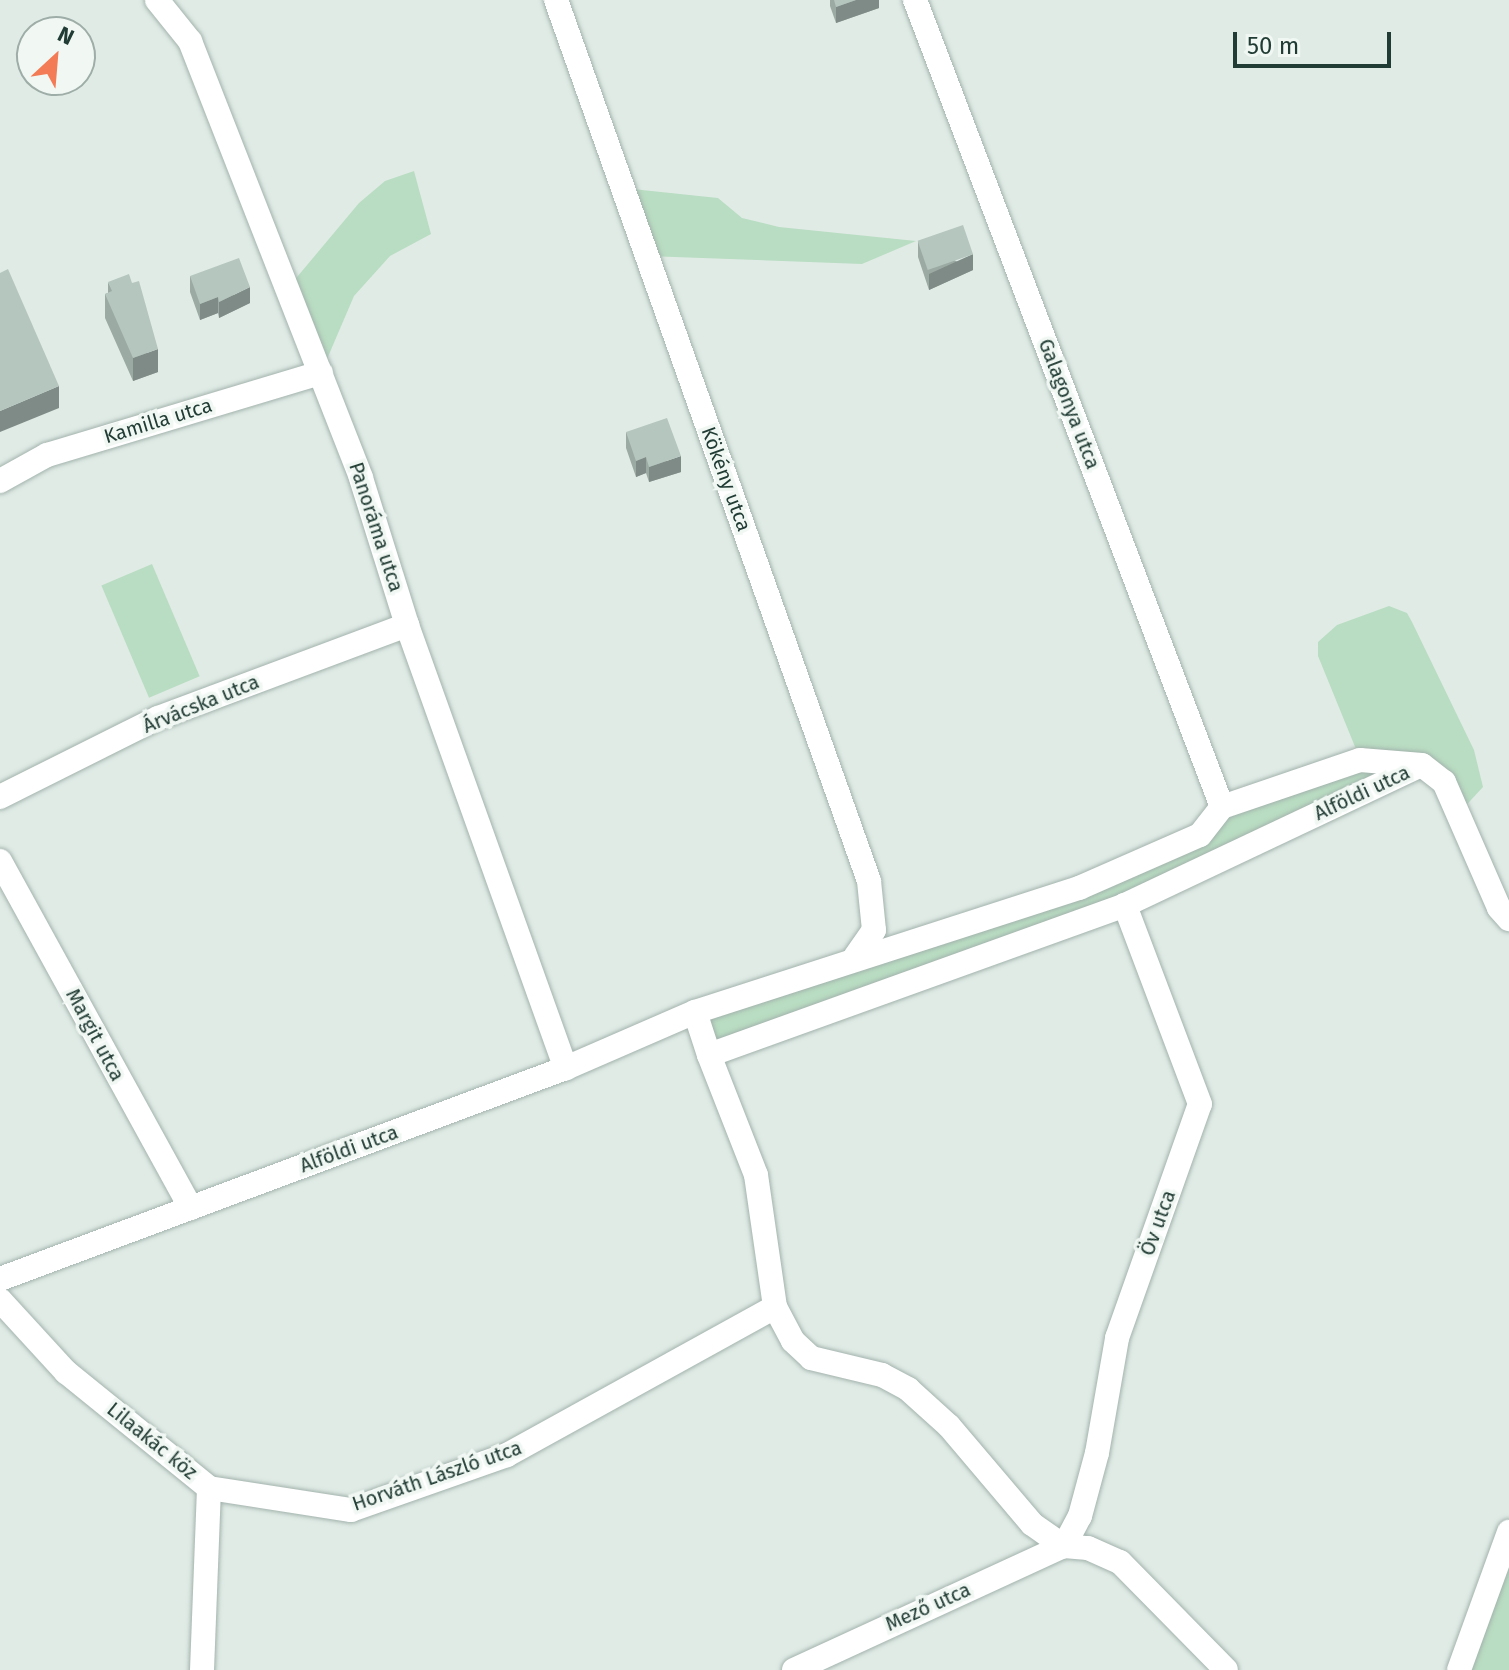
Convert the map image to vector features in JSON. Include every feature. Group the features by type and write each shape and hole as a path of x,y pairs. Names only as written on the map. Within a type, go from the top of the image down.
{"street":[{"name":"Panoráma utca","path":"157,0 190,41 321,373 361,478 407,625 566,1068"},
{"name":"Kökény utca","path":"556,0 869,881 874,930 856,956"},
{"name":"Galagonya utca","path":"915,0 1222,807"},
{"name":"Kamilla utca","path":"0,481 47,455 321,373"},
{"name":"Árvácska utca","path":"0,797 158,718 407,625"},
{"name":"Alföldi utca","path":"0,1279 566,1068 695,1012 1137,865 1200,835 1222,807 1360,760 1422,765"},
{"name":"Alföldi utca","path":"709,1055 1125,905 1422,765"},
{"path":"1422,765 1444,782 1499,908 1509,919"},
{"name":"Margit utca","path":"0,861 191,1208"},
{"name":"Öv utca","path":"1064,1546 1080,1516 1097,1453 1117,1338 1200,1104 1125,905"},
{"path":"695,1012 756,1175 775,1307 793,1341 811,1358 882,1375 908,1389 949,1426 1032,1524 1064,1546 1088,1548 1120,1562 1226,1670"},
{"name":"Lilaakác köz","path":"0,1300 66,1372 209,1488 202,1670"},
{"name":"Horváth László utca","path":"209,1488 351,1510 507,1455 775,1307"},
{"path":"1459,1670 1509,1532"},
{"name":"Mező utca","path":"794,1670 1064,1546"}],"green space":[{"path":"414,171 431,234 390,256 354,296 321,373 287,289 359,203 385,181"},
{"path":"623,188 718,198 742,218 779,227 916,241 862,264 647,256"},
{"path":"152,564 200,676 149,698 101,585"},
{"path":"1389,606 1407,613 1474,750 1483,787 1458,814 1421,765 1125,905 709,1055 695,1012 1138,865 1222,807 1360,759 1318,656 1318,642 1337,625"},
{"path":"1509,1532 1509,1670 1459,1670"}],"building":[{"path":"834,0 856,0 836,7"},
{"path":"963,225 973,254 928,270 918,241"},
{"path":"239,258 250,287 219,302 218,297 200,304 190,276"},
{"path":"8,269 59,386 0,411 0,273"},
{"path":"129,274 132,283 139,281 158,349 133,358 105,294 112,291 108,282"},
{"path":"667,418 681,456 649,467 646,457 636,461 626,432"}]}
